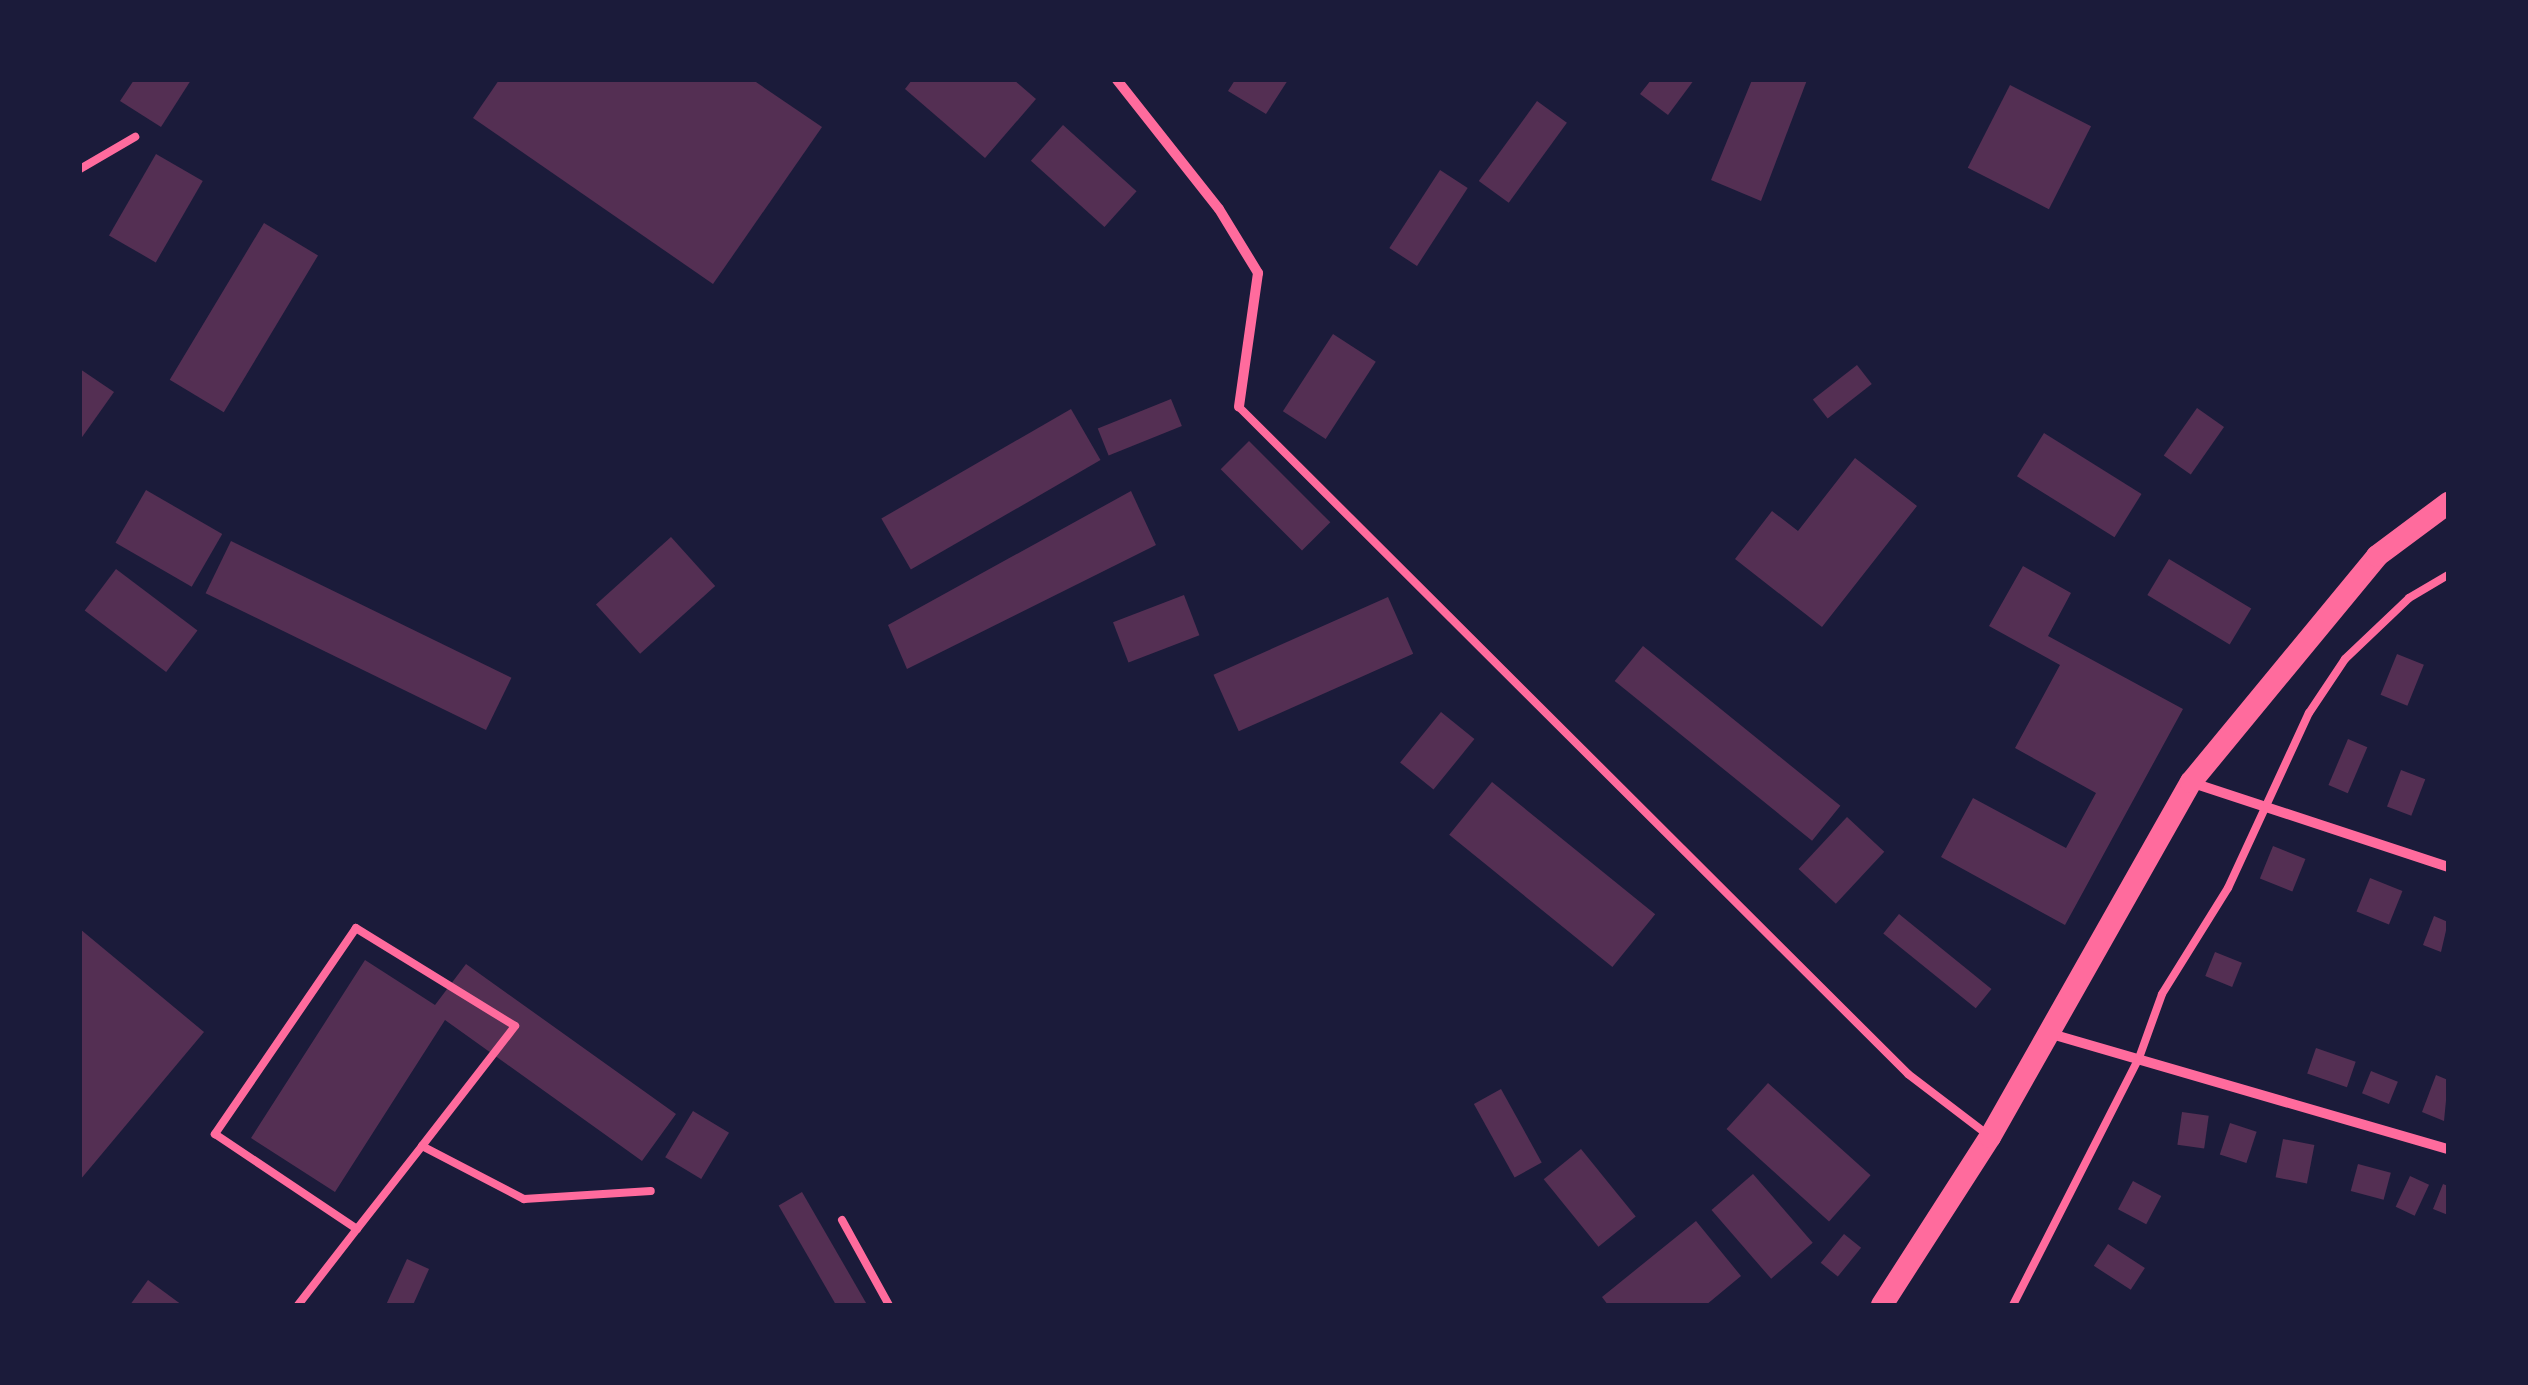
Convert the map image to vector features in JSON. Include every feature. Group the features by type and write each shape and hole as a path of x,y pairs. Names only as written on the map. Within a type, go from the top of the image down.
{"main road":[{"path":"1882,1305 1990,1137 2191,782 2377,556 2448,503"}],"street":[{"path":"1116,80 1131,91 1258,273 1239,407"},
{"path":"1131,91 1138,80"},
{"path":"2191,782 2264,802 2448,867"},
{"path":"2047,1032 2448,1149"}],"lane":[{"path":"80,169 134,137"},
{"path":"1239,407 1908,1074 1990,1137"},
{"path":"2012,1305 2138,1058 2162,994 2228,888 2300,728 2346,659 2409,598 2448,574"},
{"path":"298,1305 514,1026 356,928 215,1134 357,1228"},
{"path":"422,1146 524,1198 652,1192"},
{"path":"842,1220 890,1305"}],"building":[{"path":"134,80 191,80 161,127 120,101"},
{"path":"499,80 753,80 822,127 713,284 473,118"},
{"path":"912,80 1014,80 1036,99 985,158 905,89"},
{"path":"1235,80 1288,80 1266,114 1228,91"},
{"path":"1651,80 1694,80 1668,115 1640,94"},
{"path":"1752,80 1807,80 1761,201 1711,180"},
{"path":"2010,85 2091,126 2049,209 1968,168"},
{"path":"1537,101 1567,123 1509,203 1479,181"},
{"path":"1063,125 1137,191 1104,227 1031,161"},
{"path":"156,154 203,181 156,262 109,235"},
{"path":"1440,170 1468,188 1417,266 1389,248"},
{"path":"264,223 318,255 224,412 170,380"},
{"path":"1333,334 1376,362 1326,439 1283,411"},
{"path":"1857,365 1872,384 1828,418 1813,399"},
{"path":"80,369 114,392 80,440"},
{"path":"1171,399 1182,426 1109,455 1098,429"},
{"path":"2197,408 2224,427 2191,474 2164,456"},
{"path":"1071,409 1100,460 911,570 881,518"},
{"path":"2044,433 2142,494 2114,537 2017,476"},
{"path":"1249,441 1330,522 1302,551 1221,469"},
{"path":"1855,458 1917,506 1822,627 1735,559 1772,511 1798,531"},
{"path":"146,490 222,534 192,587 116,543"},
{"path":"1131,491 1156,545 907,669 888,625"},
{"path":"671,537 715,586 640,654 596,605"},
{"path":"231,541 511,678 486,730 206,593"},
{"path":"2169,559 2251,608 2230,644 2147,595"},
{"path":"2023,566 2071,593 2048,636 2183,709 2065,925 1941,857 1973,798 2066,848 2096,793 2015,748 2060,665 1989,626"},
{"path":"116,569 197,630 166,672 85,611"},
{"path":"1184,595 1199,635 1128,662 1113,622"},
{"path":"1388,597 1413,654 1239,731 1214,675"},
{"path":"1643,646 1840,806 1812,841 1615,681"},
{"path":"2397,654 2424,665 2407,706 2381,695"},
{"path":"1441,712 1474,739 1434,790 1400,763"},
{"path":"2348,739 2367,747 2348,793 2328,785"},
{"path":"2401,770 2425,779 2411,816 2387,806"},
{"path":"1492,782 1655,914 1612,967 1449,835"},
{"path":"1847,817 1884,852 1836,904 1799,869"},
{"path":"2273,846 2305,859 2292,892 2260,878"},
{"path":"2370,878 2402,891 2389,924 2357,911"},
{"path":"1899,914 1991,989 1976,1008 1883,933"},
{"path":"2434,916 2448,922 2441,952 2423,945"},
{"path":"80,929 204,1032 80,1180"},
{"path":"2215,952 2242,963 2232,987 2205,976"},
{"path":"365,960 435,1005 466,964 676,1114 642,1161 445,1020 335,1192 251,1138"},
{"path":"2316,1048 2356,1062 2347,1087 2307,1074"},
{"path":"2371,1071 2398,1082 2389,1104 2362,1093"},
{"path":"2436,1075 2448,1080 2444,1121 2422,1112"},
{"path":"1768,1083 1871,1175 1829,1221 1727,1129"},
{"path":"1501,1089 1542,1162 1515,1177 1474,1104"},
{"path":"693,1111 729,1133 701,1179 665,1157"},
{"path":"2182,1112 2209,1116 2204,1148 2177,1145"},
{"path":"2230,1123 2257,1132 2246,1163 2220,1154"},
{"path":"2283,1139 2314,1145 2307,1183 2276,1177"},
{"path":"1581,1149 1636,1217 1598,1247 1544,1179"},
{"path":"2358,1164 2391,1173 2384,1200 2351,1191"},
{"path":"1753,1174 1813,1243 1771,1279 1711,1210"},
{"path":"2410,1176 2429,1185 2415,1216 2396,1207"},
{"path":"2133,1181 2161,1196 2146,1224 2118,1209"},
{"path":"2443,1184 2448,1186 2448,1215 2433,1209"},
{"path":"802,1192 867,1305 836,1305 779,1206"},
{"path":"1696,1221 1741,1276 1706,1305 1608,1305 1602,1297"},
{"path":"1844,1234 1861,1248 1838,1277 1821,1263"},
{"path":"2108,1244 2145,1268 2131,1290 2094,1266"},
{"path":"407,1259 429,1269 413,1305 386,1305"},
{"path":"148,1280 182,1305 130,1305"}]}
